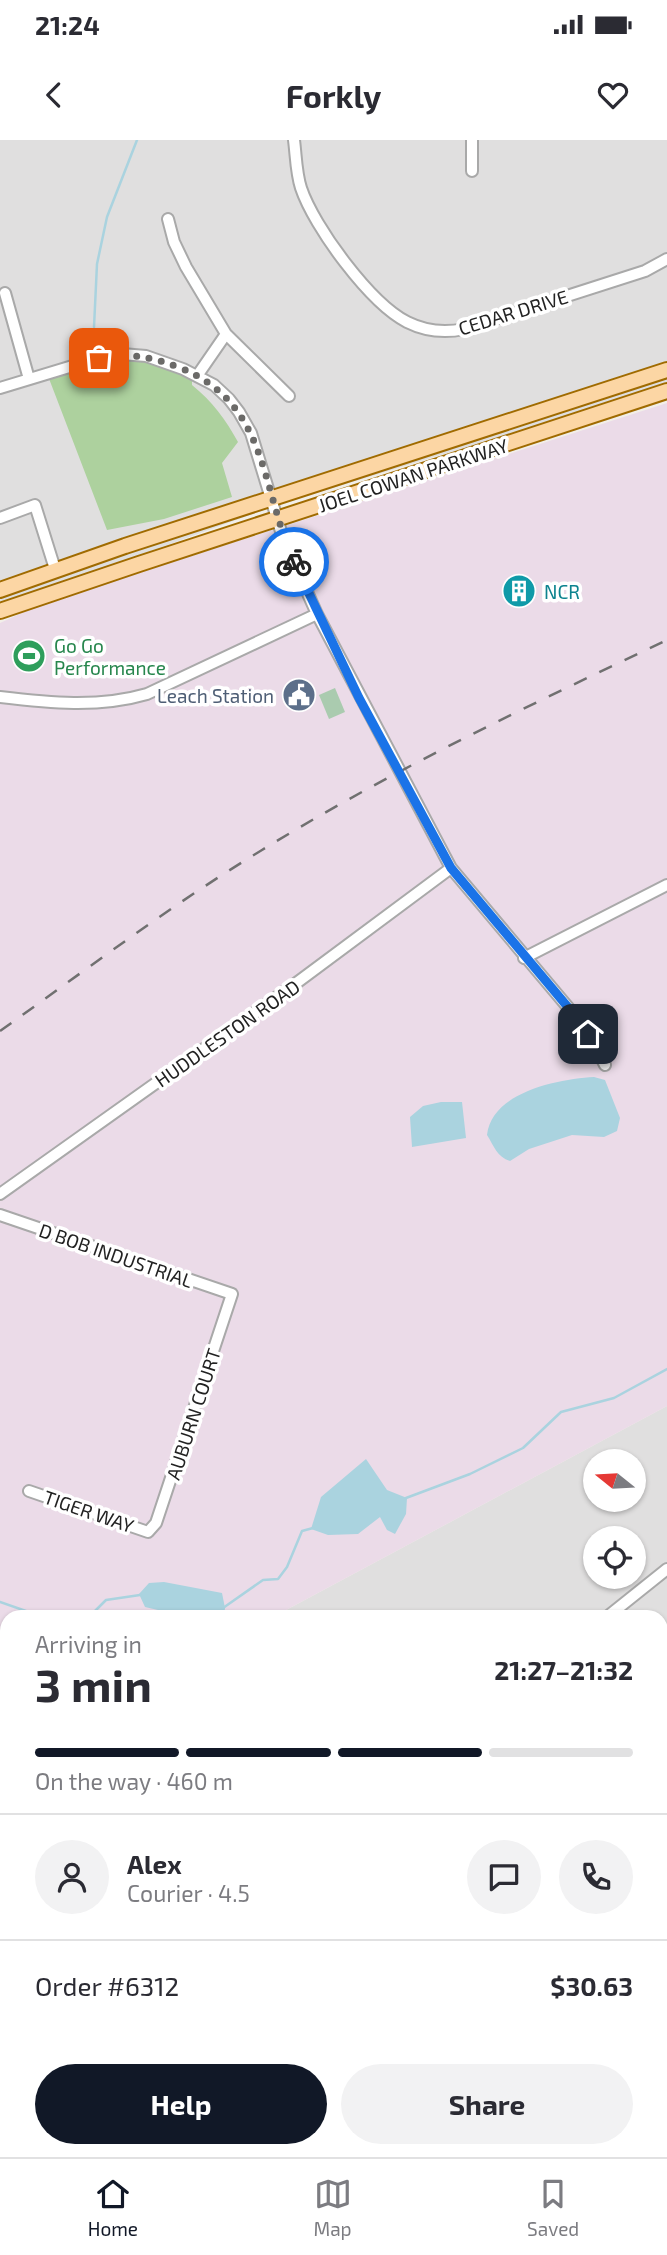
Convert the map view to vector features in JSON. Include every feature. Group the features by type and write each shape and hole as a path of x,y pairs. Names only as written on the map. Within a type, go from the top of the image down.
{"main road":[{"name":"JOEL COWAN PARKWAY","path":"0,590 55,569 667,370"},
{"name":"JOEL COWAN PARKWAY","path":"0,611 667,391"}],"street":[{"name":"CEDAR DRIVE","path":"294,140 300,184 316,222 373,294 393,313 418,327 450,332 464,329 635,274 667,259"},
{"path":"472,140 472,171"},
{"path":"168,219 174,242 186,267 226,334 289,396"},
{"path":"5,293 29,379"},
{"path":"197,376 226,334"},
{"path":"0,387 99,358 122,354 146,356 197,376 214,385 229,399 251,433 283,538 317,614 451,868 577,1018 605,1065"},
{"path":"0,518 35,505 55,569"},
{"path":"0,697 94,704 128,699 147,694 317,614"},
{"name":"HUDDLESTON ROAD","path":"0,1194 291,987 451,868"},
{"path":"524,957 667,885"},
{"name":"D BOB INDUSTRIAL","path":"0,1215 232,1294"},
{"name":"AUBURN COURT","path":"148,1532 160,1512 232,1294"},
{"name":"TIGER WAY","path":"29,1491 148,1532"},
{"path":"616,1610 667,1569"}],"shaded area":[{"path":"0,140 667,140 667,392 437,456 277,505 0,606"},
{"path":"667,403 667,1406 286,1610 0,1610 0,623 39,605"},
{"path":"667,1406 667,1610 286,1610 583,1451 583,1512 646,1512 646,1449 587,1449"}],"green space":[{"path":"135,360 163,366 192,380 192,385 223,419 238,442 222,463 232,497 164,519 107,530 48,376 106,361"},
{"path":"335,688 345,712 329,719 319,695"}],"water":[{"path":"594,1077 605,1080 620,1118 617,1131 604,1137 572,1135 529,1149 510,1161 496,1151 487,1135 492,1120 501,1108 514,1098 546,1085"},
{"path":"441,1102 462,1102 466,1138 412,1147 410,1117 423,1106"},
{"path":"366,1459 387,1490 407,1498 406,1514 395,1534 387,1530 380,1517 358,1534 328,1535 311,1529 321,1497"},
{"path":"164,1582 222,1593 225,1610 158,1610 145,1607 139,1594 149,1583"}],"waterway":[{"path":"94,327 97,264 107,217 137,140"},
{"path":"406,1498 470,1474 523,1448 561,1412 614,1398 667,1369"},
{"path":"223,1608 263,1580 278,1579 287,1567 302,1531 313,1528"},
{"path":"96,1610 106,1600 140,1595"},
{"path":"0,1602 23,1610"}],"railway":[{"path":"0,1031 195,893 311,821 462,739 667,640"}],"way so far":[{"path":"99,358 122,354 158,359 214,385 229,399 251,433 283,538 294,562"}],"place":[{"name":"NCR","path":"519,591"},
{"name":"Go Go Performance","path":"29,656"},
{"name":"Leach Station","path":"299,695"}],"route":[{"path":"294,562 359,698 451,868 588,1034"}]}
